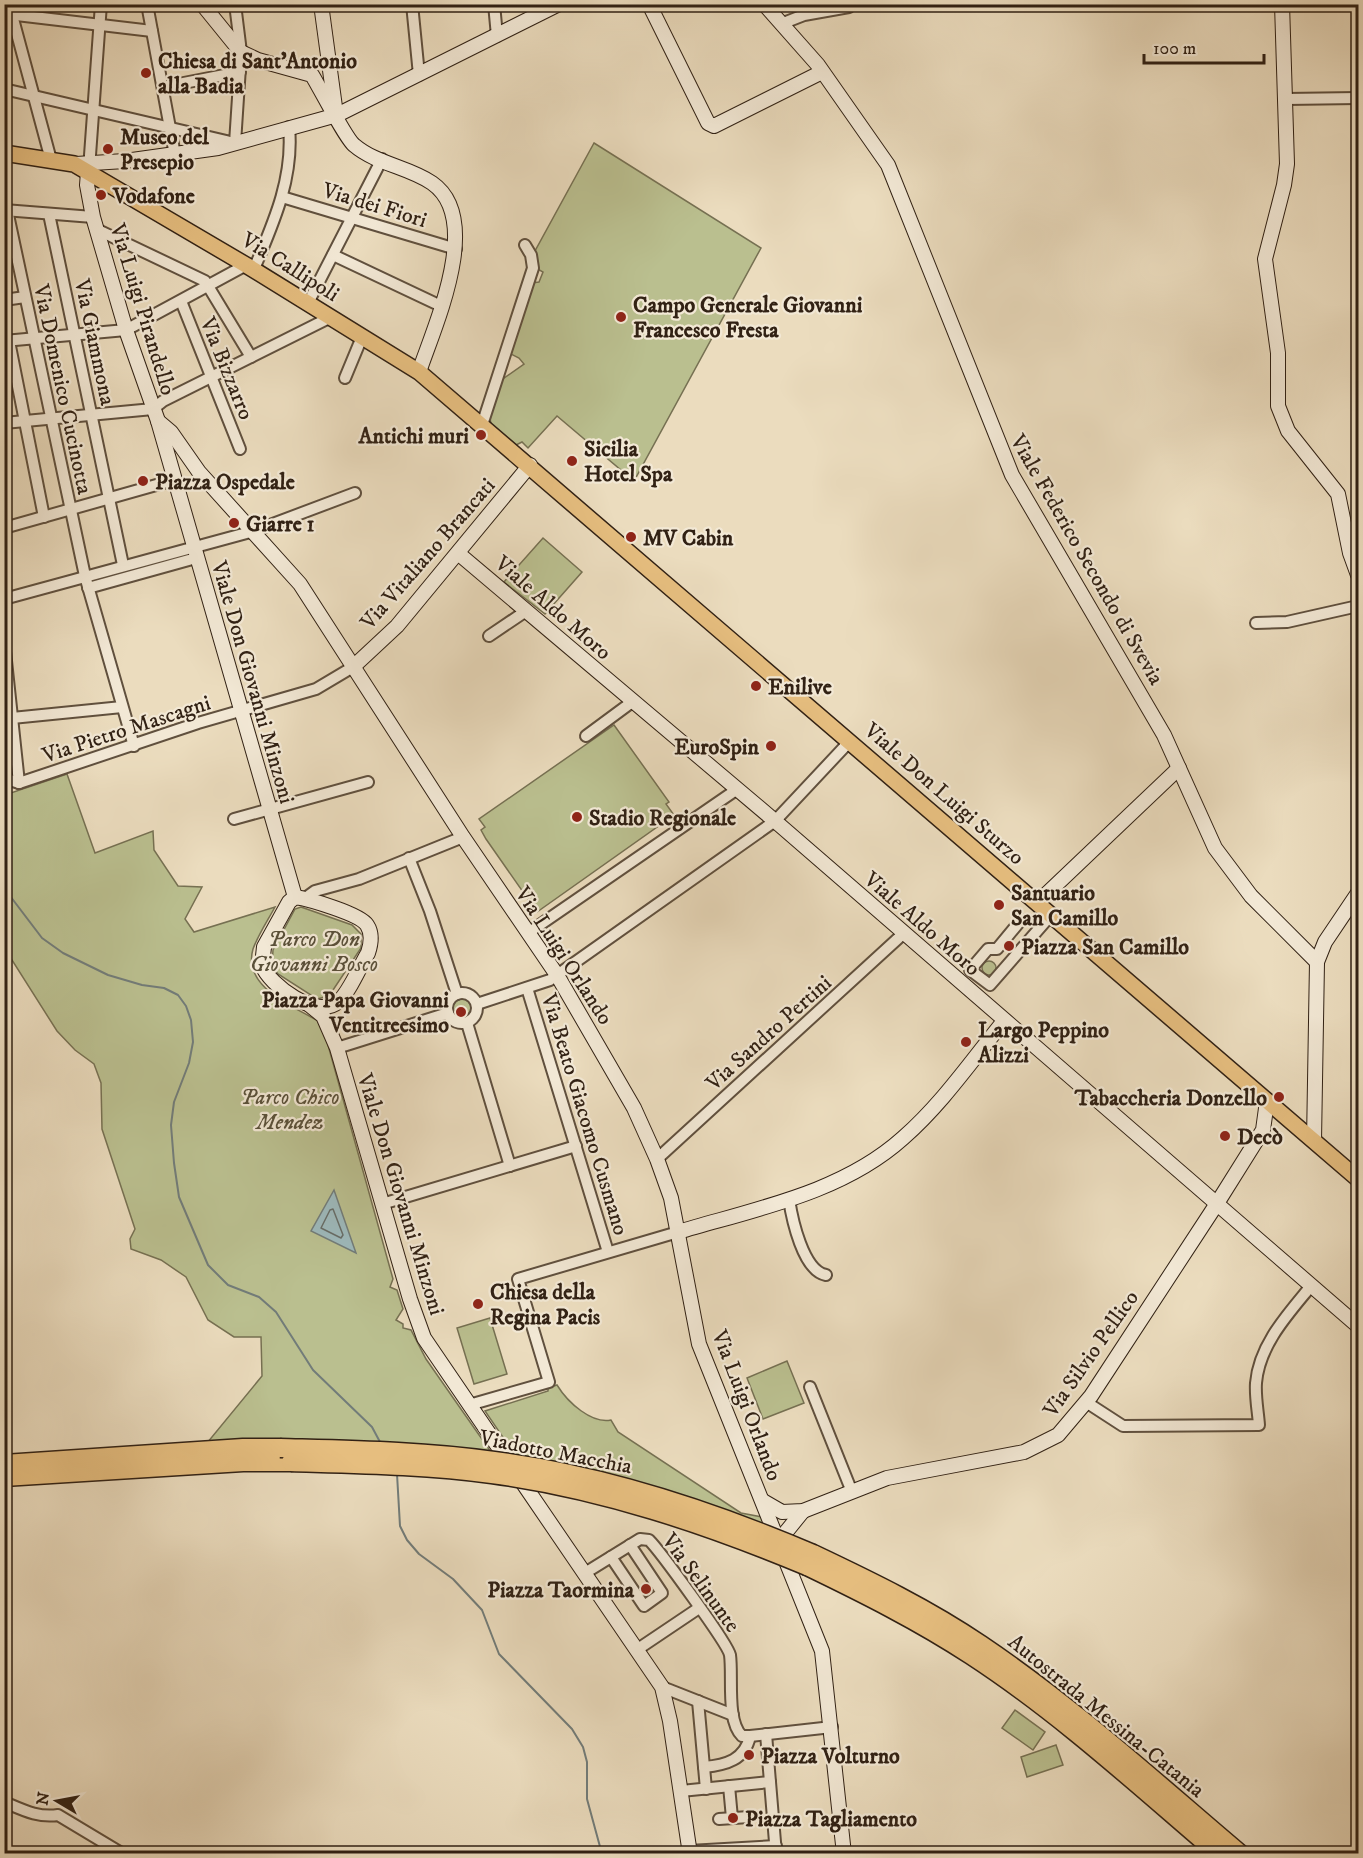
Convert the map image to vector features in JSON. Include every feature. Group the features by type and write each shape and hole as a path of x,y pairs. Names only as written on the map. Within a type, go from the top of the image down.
{"highway":[{"path":"4,1464 243,1448 286,1455"},
{"path":"4,1477 243,1462 286,1455"},
{"name":"Viadotto Macchia","path":"286,1455 462,1470 561,1486 684,1519 810,1560"},
{"name":"Autostrada Messina-Catania","path":"810,1560 918,1622 1005,1678 1074,1731 1219,1854"},
{"name":"Autostrada Messina-Catania","path":"810,1560 908,1602 1013,1668 1083,1720 1240,1854"}],"main road":[{"name":"Via Callipoli","path":"4,153 84,167 419,372 530,465"},
{"name":"Viale Don Luigi Sturzo","path":"530,465 1359,1179"}],"street":[{"path":"101,4 94,110 84,167 235,143 337,115 559,4"},
{"path":"147,4 175,154"},
{"path":"202,4 241,52 258,60 322,76 327,61"},
{"path":"235,4 241,52 235,143"},
{"path":"321,4 327,61 337,115"},
{"path":"412,4 419,75"},
{"path":"494,4 497,36"},
{"path":"649,4 708,123 714,126 822,72"},
{"name":"Viale Federico Secondo di Svevia","path":"764,4 822,72 888,165 1007,466 1133,681 1179,768 1224,863 1251,896 1317,962"},
{"path":"1282,4 1286,175 1265,259 1278,353 1278,406 1288,431 1338,494 1350,553 1359,575"},
{"path":"781,24 804,15 849,7"},
{"path":"51,160 35,96 9,11 152,31"},
{"path":"222,30 237,28"},
{"path":"163,87 240,72"},
{"path":"312,75 352,144 435,185 450,206 454,219 456,249 441,306 419,372"},
{"path":"4,89 235,143"},
{"path":"1286,99 1359,98"},
{"path":"44,517 7,341 126,330 250,267 282,197 291,141 290,128"},
{"path":"308,303 382,159"},
{"path":"112,185 121,161"},
{"name":"Via Luigi Pirandello","path":"84,167 95,223 174,482"},
{"name":"Via dei Fiori","path":"282,197 456,249"},
{"path":"6,210 49,214 95,223 205,281 251,357"},
{"name":"Via Domenico Cucinotta","path":"6,210 85,576 134,746"},
{"name":"Via Giammona","path":"49,214 109,498"},
{"path":"482,425 533,268 531,255 525,245"},
{"path":"333,255 441,306"},
{"path":"4,300 25,297"},
{"name":"Via Bizzarro","path":"181,302 240,449"},
{"path":"4,423 92,415 155,415 211,378 330,317"},
{"path":"345,378 362,337"},
{"name":"Via Luigi Orlando","path":"155,415 171,432 199,472 300,584 463,837 557,975 615,1073 657,1159 678,1232 685,1280 699,1344 822,1651 844,1854"},
{"name":"Via Vitaliano Brancati","path":"353,666 397,626 459,554 530,465"},
{"path":"4,528 174,482 199,472"},
{"name":"Viale Don Giovanni Minzoni","path":"174,482 268,809 302,895"},
{"path":"88,588 254,531 355,493"},
{"path":"109,498 123,566"},
{"path":"4,599 123,566 194,552"},
{"name":"Viale Aldo Moro","path":"459,554 775,821 1216,1205 1359,1326"},
{"path":"1256,623 1287,622 1359,606"},
{"path":"489,636 526,612"},
{"path":"4,642 22,782 4,778"},
{"name":"Via Pietro Mascagni","path":"22,782 198,723 316,689 353,666"},
{"path":"586,736 632,702"},
{"path":"15,717 122,706"},
{"path":"456,989 481,1002 550,980 775,821 850,741"},
{"path":"1037,903 1179,768"},
{"path":"234,819 368,782"},
{"path":"528,933 736,790"},
{"path":"337,1048 324,1016 274,984 261,965 264,947 289,902 302,895 359,879 463,837"},
{"path":"409,858 430,911 456,989 443,1015"},
{"path":"1314,1141 1317,962 1325,942 1359,893"},
{"path":"302,895 361,919 369,928 371,945 368,953 338,1002 332,1018 337,1048"},
{"path":"1011,960 997,949 988,949 970,970 990,985 1051,915"},
{"path":"997,949 1021,920"},
{"name":"Via Sandro Pertini","path":"657,1159 904,933"},
{"name":"Via Beato Giacomo Cusmano","path":"527,988 608,1252"},
{"path":"307,1003 319,1007 338,1002"},
{"path":"468,1028 481,1002"},
{"path":"337,1048 443,1015 468,1028 510,1166"},
{"path":"469,1406 549,1382 518,1279 789,1198 847,1176 903,1138 936,1104 1004,1021"},
{"name":"Viale Don Giovanni Minzoni","path":"337,1048 415,1318 434,1354 662,1687 670,1721 689,1852"},
{"path":"1267,1101 1263,1130 1289,1120 1306,1120 1314,1105"},
{"name":"Via Silvio Pellico","path":"772,1525 887,1478 1002,1457 1036,1448 1058,1435 1086,1402 1263,1130"},
{"path":"382,1204 576,1146"},
{"path":"789,1198 810,1266 815,1271 826,1275"},
{"path":"1086,1402 1123,1426 1259,1425 1256,1379 1267,1346 1283,1319 1311,1286"},
{"path":"810,1387 852,1492"},
{"path":"763,1501 782,1512 797,1515 786,1532 783,1551"},
{"name":"Via Selinunte","path":"630,1545 645,1538 656,1547 729,1652 733,1715"},
{"path":"585,1573 630,1545 662,1593 644,1606 611,1557"},
{"path":"638,1649 699,1608"},
{"path":"662,1687 733,1715 738,1732 742,1736 832,1728"},
{"path":"698,1701 706,1789"},
{"path":"689,1852 776,1850 766,1734"},
{"path":"704,1767 730,1763 742,1752 750,1736"},
{"path":"681,1791 770,1782"},
{"path":"729,1786 732,1818"},
{"path":"4,1802 33,1815 45,1817 58,1815 123,1854"},
{"path":"719,1819 749,1817"}],"green space":[{"name":"Campo Generale Giovanni Francesco Fresta","path":"594,143 761,248 634,481 557,416 528,448 522,442 516,445 491,424 489,413 500,381 524,364 519,358 507,352 531,283 539,282 543,272 536,268 535,251"},
{"path":"543,538 582,572 545,614 504,582"},
{"path":"4,692 13,775 5,767"},
{"name":"Stadio Regionale","path":"614,725 669,802 666,804 674,815 537,912 486,839 481,830 485,827 479,819"},
{"name":"Parco Chico Mendez","path":"67,774 95,853 153,831 154,850 178,886 202,887 185,919 194,932 275,907 253,949 252,962 255,974 272,994 318,1021 323,1027 393,1279 390,1287 397,1290 403,1309 396,1320 403,1324 403,1328 411,1330 426,1359 491,1452 207,1443 262,1376 261,1337 234,1337 208,1320 186,1277 161,1260 131,1249 130,1239 135,1229 102,1129 101,1083 94,1064 75,1050 57,1031 5,949 4,787 11,793"},
{"name":"Parco Don Giovanni Bosco","path":"301,907 352,925 361,934 361,948 329,996 317,999 278,974 275,970 278,969 277,965 272,965 273,950 295,909"},
{"path":"986,961 992,961 996,968 992,975 986,975 982,971 982,965"},
{"path":"458,999 466,999 471,1004 469,1015 458,1017 453,1012 453,1004"},
{"path":"490,1318 507,1374 474,1384 457,1328"},
{"path":"787,1361 804,1403 763,1419 747,1378"},
{"path":"557,1385 567,1399 581,1411 596,1419 611,1420 618,1432 741,1513 762,1517 767,1526 515,1455 485,1411 548,1391 548,1388"},
{"path":"1015,1710 1045,1732 1033,1750 1002,1728"},
{"path":"1056,1745 1063,1765 1027,1777 1021,1757"}],"water":[{"path":"334,1190 356,1253 311,1231"}],"waterway":[{"path":"4,888 42,938 63,953 108,975 142,985 164,988 178,995 186,1006 191,1020 193,1042 189,1063 174,1102 171,1125 174,1163 179,1197 208,1265 228,1285 259,1297 276,1312 313,1370 372,1427 380,1442"},
{"path":"397,1474 400,1526 407,1540 419,1554 453,1579 482,1610 499,1654 572,1729 583,1747 587,1762 587,1799 602,1854"}],"place":[{"name":"Chiesa di Sant'Antonio alla Badia","path":"146,73"},
{"name":"Museo del Presepio","path":"108,149"},
{"name":"Vodafone","path":"101,195"},
{"name":"Campo Generale Giovanni Francesco Fresta","path":"621,317"},
{"name":"Antichi muri","path":"481,435"},
{"name":"Sicilia Hotel Spa","path":"572,461"},
{"name":"Piazza Ospedale","path":"143,481"},
{"name":"Giarre 1","path":"234,523"},
{"name":"MV Cabin","path":"631,537"},
{"name":"Enilive","path":"756,686"},
{"name":"EuroSpin","path":"771,746"},
{"name":"Stadio Regionale","path":"577,817"},
{"name":"Santuario San Camillo","path":"999,905"},
{"name":"Piazza San Camillo","path":"1009,946"},
{"name":"Piazza Papa Giovanni Ventitreesimo","path":"461,1012"},
{"name":"Largo Peppino Alizzi","path":"966,1042"},
{"name":"Tabaccheria Donzello","path":"1279,1097"},
{"name":"Decò","path":"1225,1136"},
{"name":"Chiesa della Regina Pacis","path":"478,1304"},
{"name":"Piazza Taormina","path":"646,1589"},
{"name":"Piazza Volturno","path":"749,1755"},
{"name":"Piazza Tagliamento","path":"733,1818"}]}
